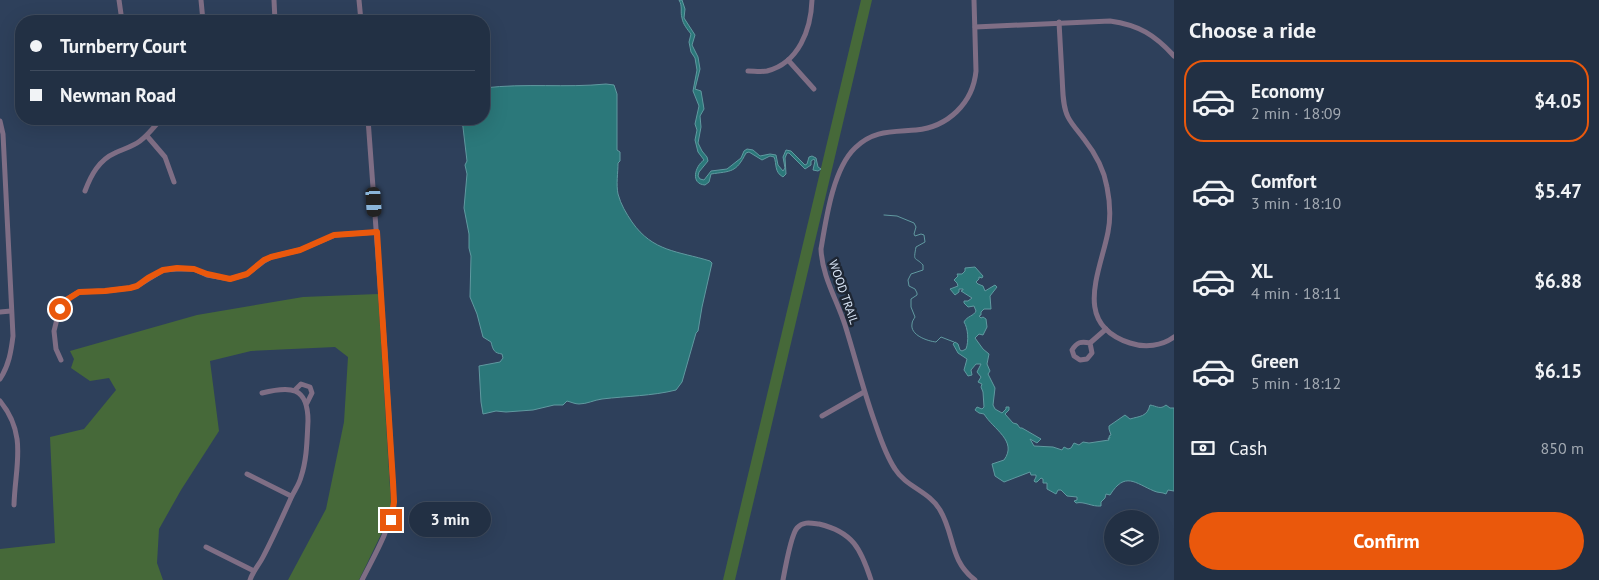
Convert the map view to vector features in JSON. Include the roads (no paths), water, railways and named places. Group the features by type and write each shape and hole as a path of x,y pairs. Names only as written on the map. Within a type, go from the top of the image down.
{"street":[{"path":"119,0 121,15"},
{"path":"201,0 202,15"},
{"path":"274,0 275,15"},
{"path":"359,0 360,15"},
{"path":"748,71 766,71 788,60 798,50 810,22 812,0"},
{"name":"WOOD TRAIL","path":"974,0 976,71 975,81 966,101 948,119 925,128 883,132 868,138 855,148 844,162 836,181 823,238 821,256 882,443 893,466 905,482 930,498 939,508 958,563 975,580"},
{"path":"975,27 1110,21 1128,24 1147,32 1162,43 1174,56"},
{"path":"1059,22 1064,100 1068,117 1099,162 1107,184 1110,205 1108,232 1096,276 1094,291 1096,312 1101,323 1106,328 1122,340 1134,344 1149,346 1168,341 1174,337"},
{"path":"788,60 814,90"},
{"path":"0,121 3,134 3,170 13,336 11,355 0,378"},
{"path":"85,191 89,180 106,157 132,146 147,136 156,125"},
{"path":"362,580 386,534 394,502 368,125"},
{"path":"147,136 165,157 174,182"},
{"path":"61,360 56,349 54,332 57,319 60,309 68,299 79,292 130,288 137,286 163,270 177,268 194,269 230,279 247,274 264,260 271,257 300,250 334,235 377,232"},
{"path":"0,239 8,239"},
{"path":"0,312 11,311"},
{"path":"1090,343 1106,328"},
{"path":"250,580 300,480 306,457 307,403 312,393 310,387 301,384 295,390"},
{"path":"262,393 273,390 295,390 307,403"},
{"path":"822,416 864,392"},
{"path":"0,402 15,425 19,443 14,505"},
{"path":"247,474 291,496"},
{"path":"783,580 795,530 802,524 810,522 836,529 850,538 864,558 871,580"},
{"path":"206,547 254,571"}],"waterway":[{"path":"884,215 897,216 914,223 916,227 915,236 924,235 925,242 916,247 915,255 915,259 923,265 923,270 911,274 908,280 909,286 915,289 917,293 911,299 911,307 915,317 912,328 916,334 928,340 936,342 941,337 954,342"}]}
